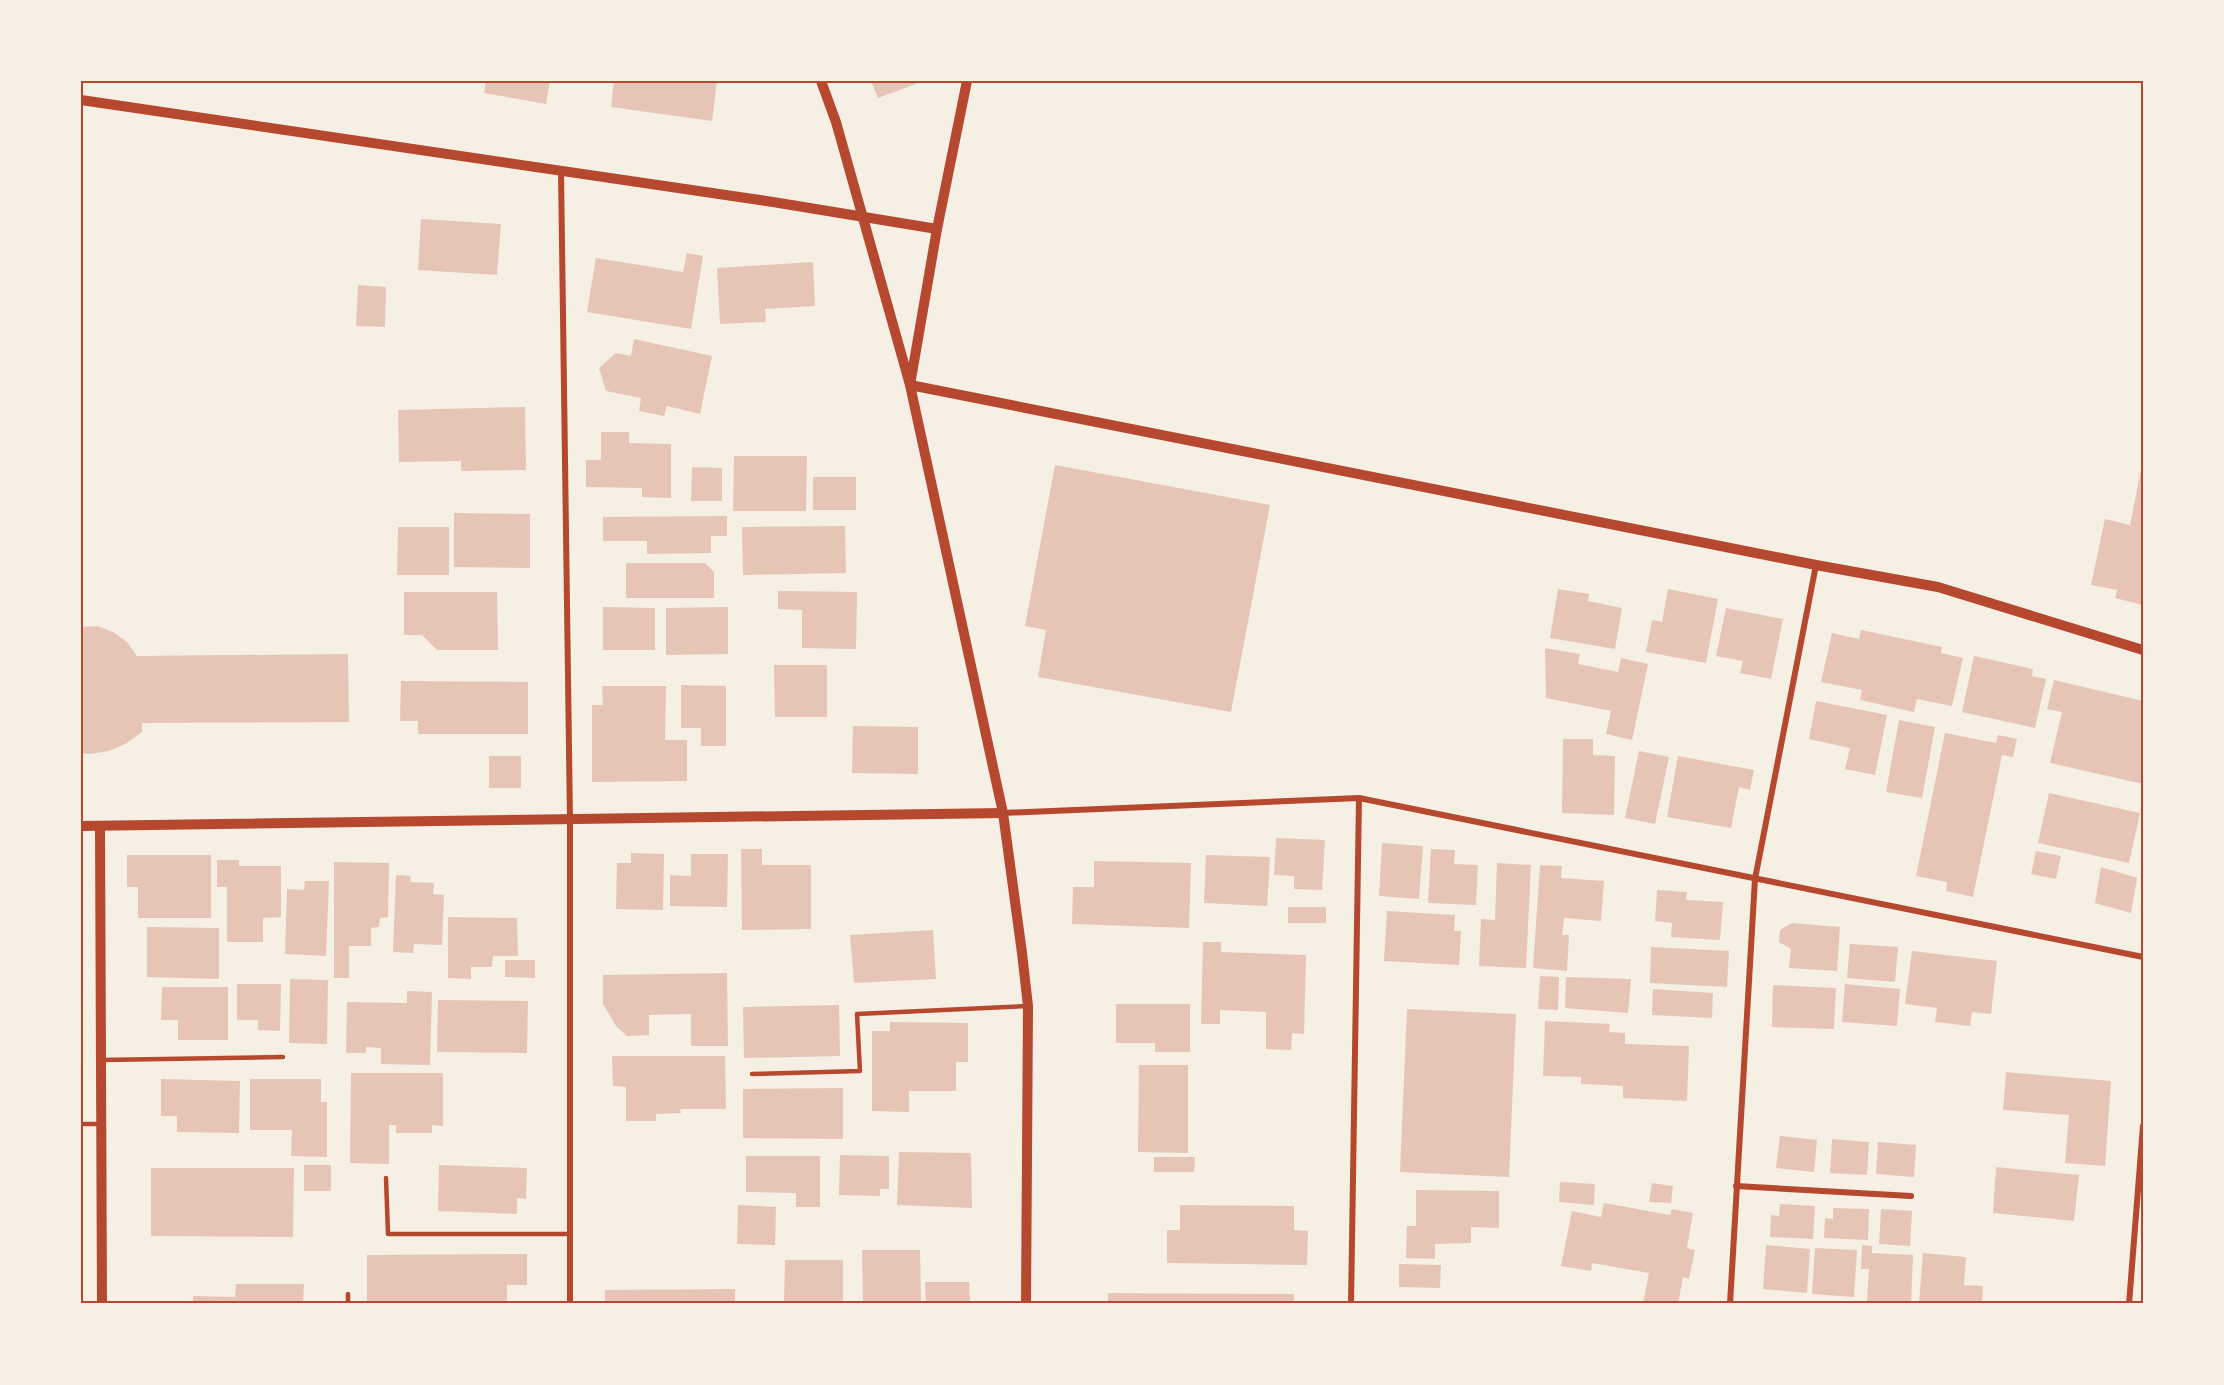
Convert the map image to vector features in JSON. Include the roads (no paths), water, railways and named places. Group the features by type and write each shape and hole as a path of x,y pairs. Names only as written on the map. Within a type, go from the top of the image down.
{"street":[{"path":"821,81 836,122 910,385 1003,813 1028,1006 1026,1304"},
{"path":"910,385 937,229 967,81"},
{"path":"81,100 937,229"},
{"path":"561,171 570,821 570,1304"},
{"path":"910,385 1816,565 1938,587 2143,650"},
{"path":"1730,1304 1755,879 1816,565"},
{"path":"1351,1304 1359,798"},
{"path":"81,826 570,821 1003,813 1359,798 2143,957"},
{"path":"100,826 102,1304"},
{"path":"2128,1304 2143,1126"},
{"path":"1736,1186 1911,1196"}],"lane":[{"path":"752,1074 860,1071 857,1014 1028,1006"},
{"path":"101,1060 283,1057"},
{"path":"81,1124 102,1124"},
{"path":"386,1178 388,1234 570,1234"},
{"path":"348,1294 348,1304"}]}
